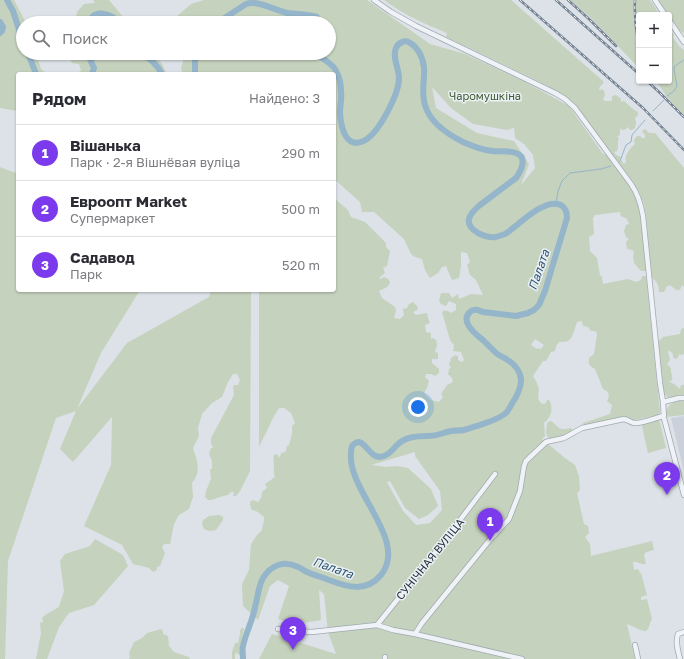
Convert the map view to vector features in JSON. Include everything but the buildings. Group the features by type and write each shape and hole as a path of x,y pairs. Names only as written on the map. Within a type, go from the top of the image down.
{"street":[{"path":"374,0 391,12 416,26 548,89 565,99 574,108 638,195 643,216 663,402 663,416 684,495"},
{"path":"655,0 663,12"},
{"path":"672,24 684,42"},
{"path":"663,402 684,398"},
{"path":"415,634 422,623 488,542 509,519 520,491 526,461 546,442 564,438 582,428 624,419 635,423 663,416"},
{"name":"СУНІЧНАЯ ВУЛІЦА","path":"377,625 496,474"},
{"path":"278,629 312,632 377,625 393,630 522,659"},
{"path":"680,659 676,642 678,634 682,632"},
{"path":"635,645 638,659"}],"shaded area":[{"path":"684,416 684,472 671,418"}],"green space":[{"path":"0,0 14,0 22,16 16,16 16,60 38,60 41,69 45,72 16,72 16,111 0,108"},
{"path":"93,0 109,0 122,16 76,16 77,12 84,4 95,3"},
{"name":"Чаромушкіна","path":"204,0 367,0 430,44 465,54 525,82 569,106 603,154 606,154 630,185 640,208 646,271 641,271 634,263 633,250 627,249 626,242 629,239 626,237 624,231 626,225 629,224 627,219 621,216 620,212 595,215 593,218 594,234 589,237 590,251 597,258 603,284 628,279 636,282 641,280 642,276 646,276 660,412 658,415 635,420 625,417 584,427 583,423 610,414 612,405 607,401 609,396 608,392 603,389 595,369 590,366 589,363 589,358 594,354 597,333 595,331 591,331 588,327 583,326 582,321 577,322 571,338 566,342 558,343 555,351 551,352 546,361 543,361 533,376 539,389 538,398 540,402 543,404 549,400 551,403 550,415 544,423 545,436 542,439 575,465 579,476 580,490 577,493 584,524 588,526 589,533 585,537 590,544 591,556 652,541 654,550 646,552 644,555 646,564 633,562 634,570 638,569 641,573 647,595 641,597 641,600 647,599 652,619 646,631 627,624 635,659 259,659 272,634 336,654 328,632 324,594 319,590 321,620 296,624 278,619 289,586 278,580 270,586 258,620 243,606 242,584 249,570 251,544 262,530 264,520 264,517 252,509 250,502 253,500 258,502 261,498 262,492 267,488 265,484 275,477 274,455 277,454 280,457 281,453 286,451 292,434 292,426 295,423 291,413 284,408 279,408 259,447 259,292 336,292 336,200 348,210 351,217 365,222 386,243 386,247 390,251 387,266 383,268 385,273 379,278 381,279 384,277 390,282 387,287 379,291 382,298 395,307 396,311 394,318 400,319 404,315 403,309 407,308 409,304 413,302 418,307 417,310 413,312 416,315 427,313 430,323 425,325 426,332 431,333 431,339 433,338 436,340 437,345 435,352 438,353 438,359 432,359 432,363 439,369 439,373 435,376 426,374 425,377 429,381 424,393 431,400 439,402 443,397 441,394 447,385 453,382 452,378 448,374 451,367 449,365 451,358 455,355 458,356 458,360 462,362 464,360 461,352 453,351 454,345 450,340 442,312 446,310 451,313 456,310 456,304 449,301 446,306 441,304 439,301 441,293 449,293 452,298 458,294 459,299 471,294 483,295 476,280 470,275 467,265 470,262 467,253 461,252 459,278 452,280 446,266 442,267 438,273 430,278 425,270 422,259 411,254 404,239 374,212 362,212 360,202 336,181 336,72 182,72 181,69 183,60 336,60 336,16 177,16 191,4","holes":["432,87 451,108 473,124 507,130 514,128 515,138 524,144 533,155 535,168 521,185 529,164 514,141 477,133 436,108","535,339 544,345 541,349 537,349 531,345","415,452 415,456 440,491 442,510 430,523 416,525 403,511 387,482 390,481 405,508 419,519 428,515 438,506 431,489 408,468 371,465"]},
{"path":"384,0 511,0 603,81 603,84 599,89 604,91 605,95 603,99 605,101 612,101 612,96 616,95 621,99 621,102 624,101 638,112 638,115 635,118 635,128 632,130 628,127 623,130 620,129 620,135 617,136 619,138 618,149 614,152 616,155 621,157 620,159 624,164 626,162 628,152 635,144 634,140 637,136 645,138 642,131 645,129 649,133 655,133 684,168 684,287 682,285 680,290 676,290 670,285 666,287 665,291 659,292 657,284 652,278 646,215 640,194 634,183 590,124 566,97 546,85 446,37 447,33 407,15"},
{"path":"570,0 634,0 633,15 636,38 636,65 591,18"},
{"path":"636,0 650,0 658,12 636,12"},
{"path":"658,0 684,0 684,33 679,30 672,20 672,12 666,12"},
{"path":"672,32 674,35 673,37 679,46 684,50 684,115 667,97 658,84 672,84"},
{"path":"70,60 159,60 166,72 80,72 81,70 79,64 72,63"},
{"path":"0,167 16,173 16,292 139,292 101,353 77,409 127,343 209,297 210,292 251,292 250,471 240,491 236,496 233,496 234,492 231,492 228,495 211,500 208,500 205,497 211,479 210,469 212,469 212,461 209,454 211,448 213,448 211,438 234,395 233,386 238,385 240,380 237,374 233,374 222,397 212,403 202,414 198,428 199,436 193,448 198,470 192,483 193,497 189,509 179,515 174,524 170,544 164,544 162,547 165,553 160,566 153,572 149,568 133,564 122,545 84,526 111,465 112,417 73,462 60,449 76,411 56,418 8,561 5,659 0,659"},
{"path":"684,328 684,354 679,354 678,358 675,359 669,350 670,360 667,364 671,368 672,377 672,380 669,382 680,389 681,385 684,385 684,396 667,397 661,379 658,342 663,337 680,334 681,329"},
{"path":"679,400 684,400 684,415 666,417 666,411 669,406"},
{"path":"659,419 666,448 648,453 642,426 644,423"},
{"path":"551,421 561,429 571,428 573,431 567,435 549,439 546,433 548,422"},
{"path":"219,515 223,517 223,520 216,530 210,531 204,529 202,524 203,520 209,516"},
{"path":"95,539 123,555 128,566 94,605 69,613 59,627 47,659 36,659 41,633 40,623 43,622 42,618 59,607 64,591 60,561 65,554 90,546"},
{"path":"244,628 241,654 238,655 237,652 235,654 235,659 232,659 232,652 235,643 238,643 240,630"},
{"path":"161,629 163,634 168,636 169,646 174,652 189,657 190,659 129,659 129,653 134,642 142,638 147,633"}],"waterway":[{"name":"Палата","path":"7,0 16,20"},
{"name":"Палата","path":"228,16 246,4 251,3 261,4 287,13 312,16"},
{"name":"Палата","path":"93,16 98,14 110,16"},
{"name":"Палата","path":"0,22 3,27 0,33"},
{"name":"Палата","path":"243,659 243,646 253,617 260,585 266,574 274,567 283,564 293,565 336,583 356,587 369,584 381,575 388,561 388,547 383,531 358,483 352,468 351,448 353,445 358,442 361,443 375,455 379,457 384,456 390,453 400,442 407,439 435,436 451,431 464,430 497,419 507,412 516,397 520,386 521,378 519,372 511,362 496,353 470,328 467,316 470,312 475,310 516,316 534,310 539,305 545,291 567,218 564,208 561,205 554,204 547,205 539,209 505,234 496,237 485,236 473,230 469,223 470,216 480,205 516,178 520,172 523,161 520,155 513,152 481,149 473,146 451,135 435,123 427,111 423,98 424,66 422,59 415,47 406,41 400,43 396,48 395,59 399,78 396,93 388,111 383,120 367,139 354,143 349,140 343,131 340,113 341,89 338,75 333,66 325,60"},
{"name":"Палата","path":"31,60 35,72"},
{"name":"Палата","path":"90,60 94,68 93,72"},
{"name":"Палата","path":"150,60 161,72"},
{"name":"Палата","path":"195,60 195,72"},
{"path":"667,96 674,91 677,86 674,69 675,66 684,60"},
{"path":"653,111 664,100"},
{"path":"620,161 626,145 631,142 632,135 645,120"},
{"path":"556,204 558,191 562,181 570,173 601,169 611,166"}],"railway":[{"path":"520,0 643,108 684,150"},
{"path":"556,0 636,71"},
{"path":"568,0 616,46"},
{"path":"635,0 636,23"},
{"path":"650,84 684,117"}],"place":[{"name":"Евроопт Market","path":"667,495"},
{"name":"Вішанька","path":"490,541"},
{"name":"Садавод","path":"293,650"}]}
